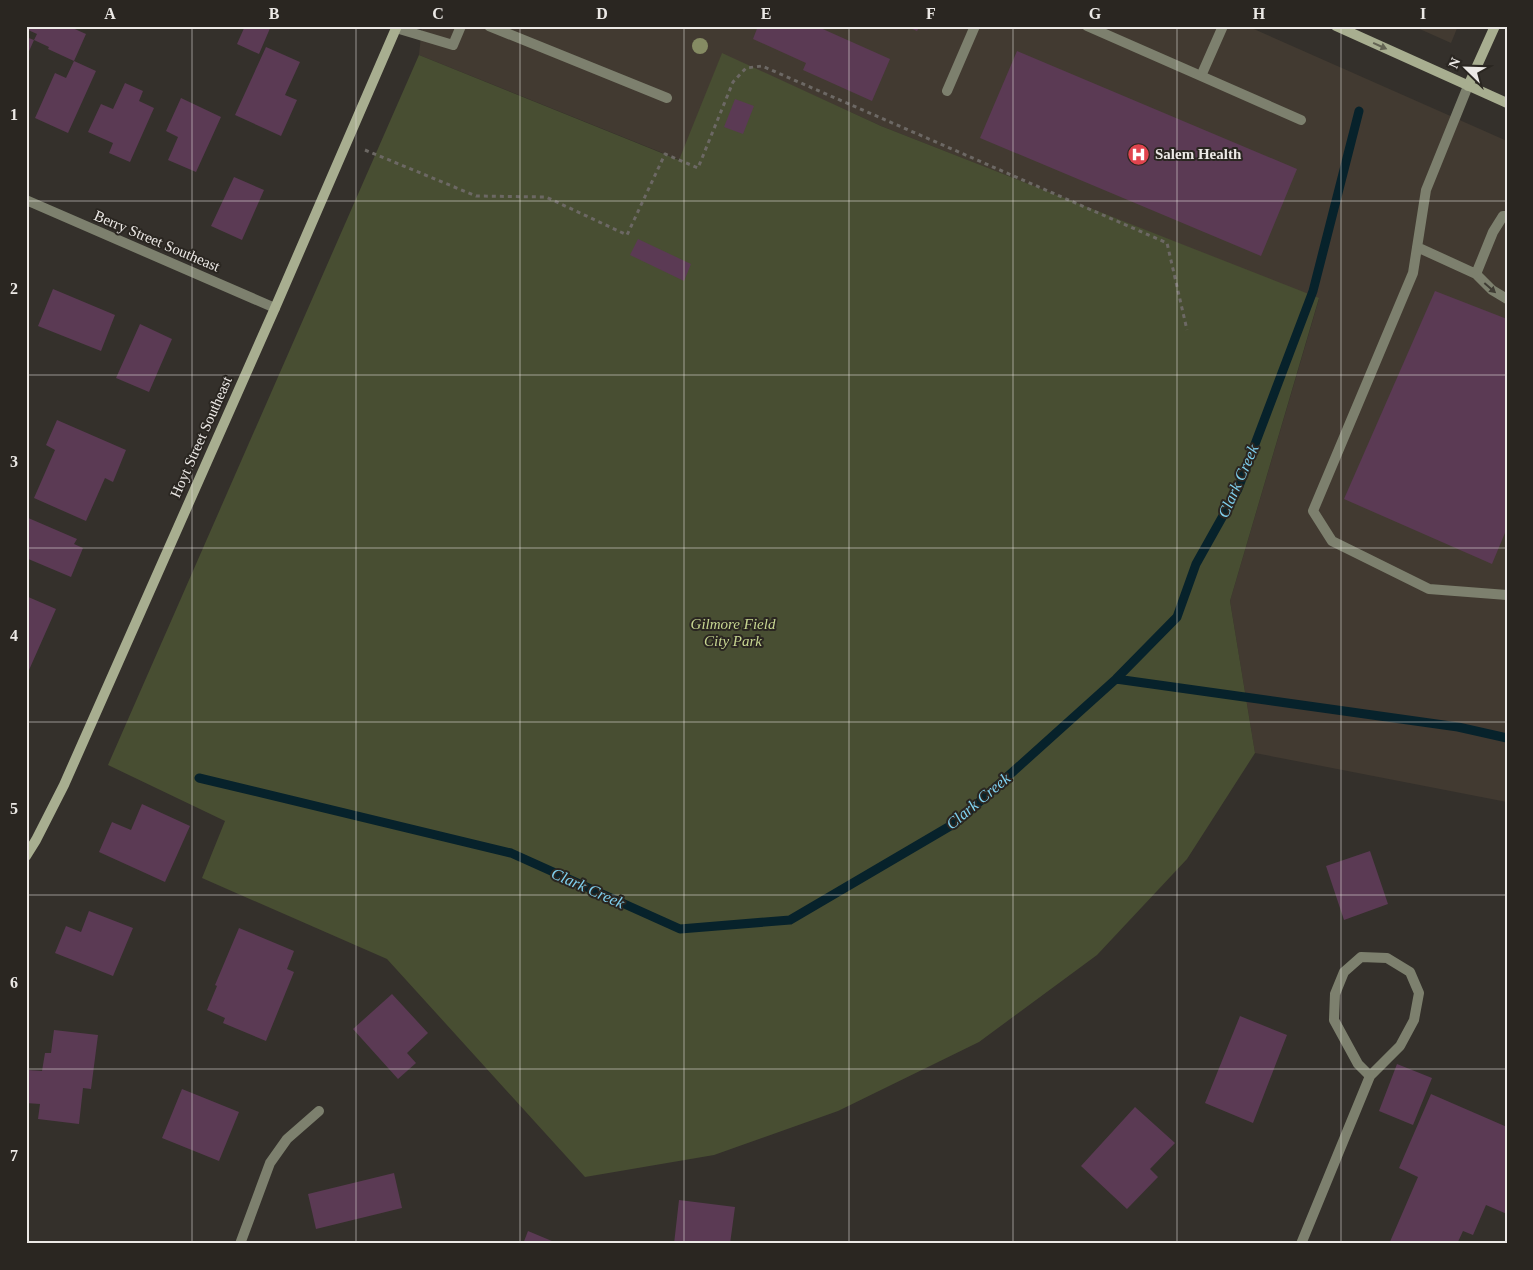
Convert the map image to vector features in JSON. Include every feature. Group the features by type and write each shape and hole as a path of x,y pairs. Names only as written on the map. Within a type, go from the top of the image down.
{"street":[{"path":"396,27 453,46 462,26"},
{"path":"489,26 667,98"},
{"path":"947,91 975,26"},
{"path":"1087,26 1301,120"},
{"path":"1201,76 1223,26"},
{"path":"1336,26 1507,103"},
{"path":"1495,26 1468,86 1426,190 1413,273 1313,511 1332,541 1429,589 1507,595"},
{"name":"Hoyt Street Southeast","path":"26,856 64,784 275,308 396,27"},
{"name":"Berry Street Southeast","path":"26,200 275,308"},
{"path":"1476,274 1493,232 1503,216 1507,216"},
{"path":"1417,247 1476,274 1492,290 1507,300"},
{"path":"1301,1244 1370,1076 1400,1046 1414,1020 1420,993 1410,972 1387,958 1361,957 1344,972 1335,994 1334,1020 1358,1064 1370,1076"},
{"path":"240,1244 270,1163 287,1139 319,1111"}],"path":[{"path":"346,142 476,196 546,197 627,235 665,154 698,168 733,82 746,68 762,66 1166,243 1187,330"}],"shaded area":[{"path":"422,26 1247,26 1507,141 1507,802 1255,753 1230,601 1319,299 881,126 722,54 680,160 419,55"},
{"path":"1413,26 1458,26 1451,43"}],"green space":[{"name":"Gilmore Field City Park","path":"722,53 881,126 1319,298 1230,601 1255,753 1187,859 1097,955 979,1042 838,1111 714,1155 585,1177 387,959 202,878 225,821 108,765 419,55 679,160"}],"building":[{"path":"26,26 68,26 86,34 74,61 34,40 37,34 26,29"},
{"path":"245,26 271,26 259,54 237,44"},
{"path":"758,26 816,26 890,59 872,101 803,70 806,63 753,39"},
{"path":"905,26 920,26 917,31"},
{"path":"26,37 34,40 26,58"},
{"path":"266,47 300,62 285,95 297,100 281,136 235,115"},
{"name":"Salem Health","path":"1017,51 1297,169 1261,256 980,138"},
{"path":"74,61 96,71 68,133 35,118 55,73 66,78"},
{"path":"125,83 143,91 139,101 154,108 130,162 109,153 113,143 88,132 101,104 113,109"},
{"path":"181,98 221,117 196,172 168,160 178,137 166,131"},
{"path":"735,99 754,106 743,134 724,127"},
{"path":"234,177 264,190 242,240 211,226"},
{"path":"638,239 691,264 684,281 630,255"},
{"path":"53,289 115,315 101,351 38,326"},
{"path":"1435,291 1507,319 1507,528 1492,564 1344,499"},
{"path":"140,324 172,339 149,392 116,378"},
{"path":"57,420 126,450 113,482 105,478 86,521 34,498 55,450 46,445"},
{"path":"26,517 77,539 74,544 83,548 71,577 26,558"},
{"path":"26,596 56,609 29,670 26,669"},
{"path":"142,804 190,826 165,882 99,852 112,822 131,830"},
{"path":"1370,851 1388,904 1344,920 1326,866"},
{"path":"89,911 133,928 113,976 55,953 66,926 81,932"},
{"path":"239,928 294,951 287,969 294,972 266,1041 223,1023 225,1018 207,1010 217,986 215,985"},
{"path":"392,994 428,1033 407,1053 416,1063 398,1079 353,1029"},
{"path":"1240,1016 1287,1035 1253,1123 1205,1103"},
{"path":"54,1030 98,1035 91,1089 83,1088 79,1124 38,1119 40,1104 26,1103 28,1070 42,1071 45,1053 51,1053"},
{"path":"1397,1064 1432,1078 1413,1125 1379,1111"},
{"path":"182,1089 239,1112 219,1161 162,1138"},
{"path":"1431,1094 1507,1127 1507,1214 1486,1205 1473,1235 1463,1231 1457,1244 1389,1244 1418,1177 1399,1168"},
{"path":"1135,1107 1175,1143 1150,1169 1158,1177 1127,1209 1081,1166"},
{"path":"394,1173 402,1208 316,1229 308,1194"},
{"path":"679,1200 735,1207 730,1244 674,1244"},
{"path":"528,1231 559,1244 523,1244"}],"waterway":[{"name":"Clark Creek","path":"199,778 511,853 680,929 790,920 957,822 1116,679 1177,617 1196,564 1238,489 1313,291 1359,111"},
{"path":"1116,679 1458,727 1507,738"}],"place":[{"name":"Salem Health","path":"1139,154"}]}
